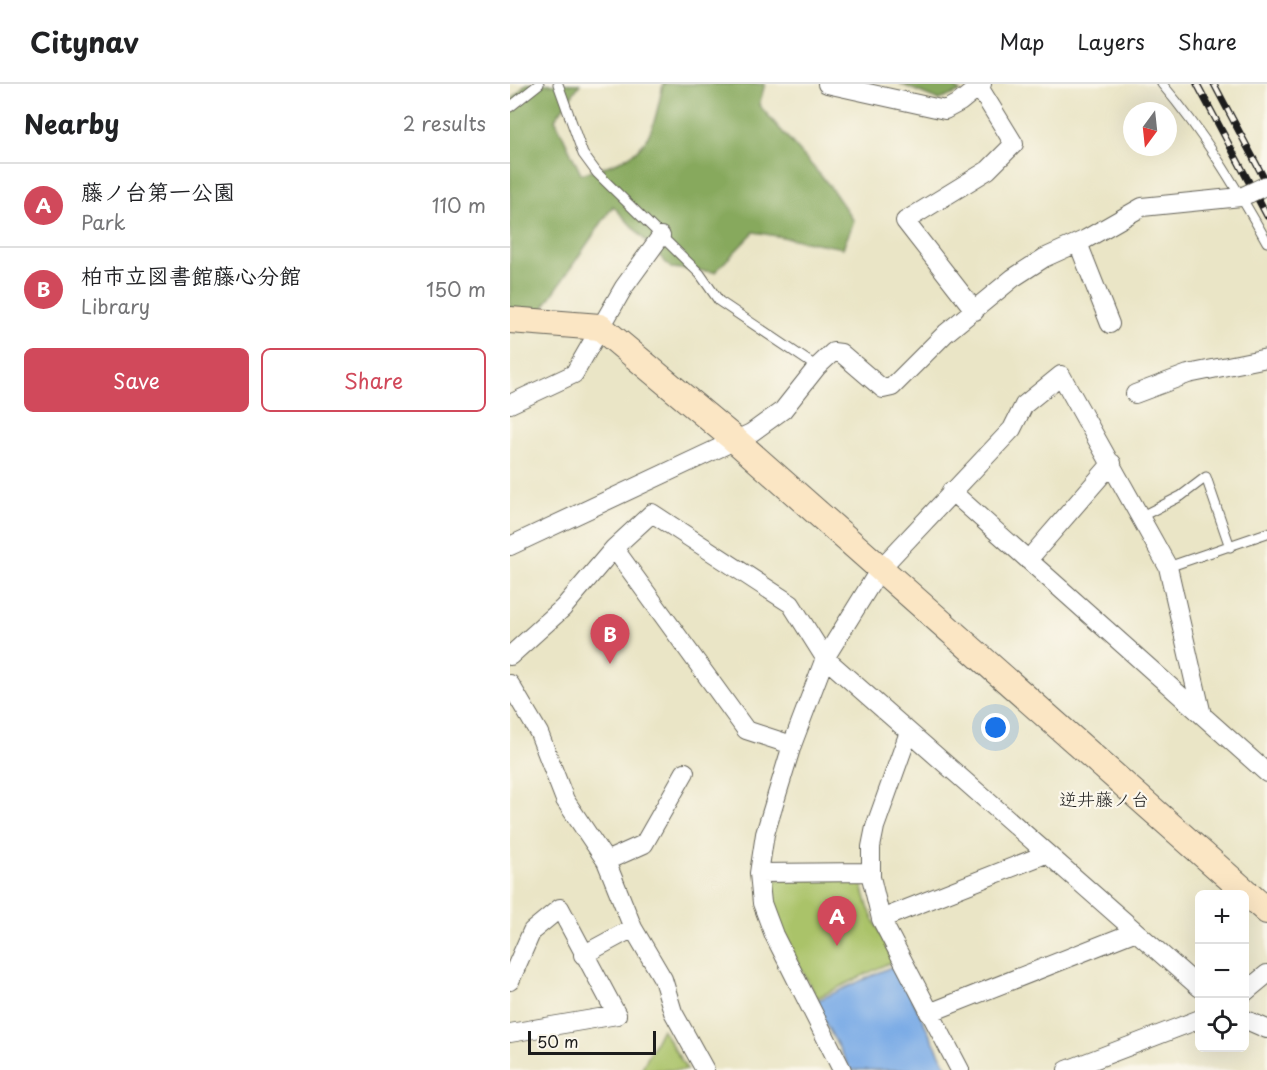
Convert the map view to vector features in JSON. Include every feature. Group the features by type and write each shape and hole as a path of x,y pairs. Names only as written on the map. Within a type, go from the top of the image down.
{"street":[{"path":"827,84 945,110 981,86 1014,144 988,170 905,221 975,311"},
{"path":"510,546 751,432 783,410 833,352 841,352 883,389 892,387 946,333 1013,278 1044,258 1078,243 1142,207 1246,195 1267,185"},
{"path":"510,405 574,374 624,287 661,236"},
{"path":"1078,243 1110,324"},
{"path":"510,321 600,327 734,439 1267,911"},
{"path":"1135,394 1188,374 1267,358"},
{"path":"842,1070 774,935 762,903 759,873 765,834 792,745 825,658 880,569 951,491 1012,429 1023,405 1061,375 1142,516 1168,567 1202,715"},
{"path":"1028,560 1112,463"},
{"path":"951,491 1267,773"},
{"path":"510,656 563,608 614,548 652,513 791,604 825,658 1195,984"},
{"path":"614,548 746,730 792,745"},
{"path":"510,684 539,733 565,800 606,861 633,928 663,979 673,1012 705,1070"},
{"path":"909,732 875,827 871,872 881,919 960,1070"},
{"path":"606,861 644,844 685,772"},
{"path":"881,919 1046,854"},
{"path":"759,873 871,872"},
{"path":"510,981 532,931 560,908 617,1015 510,1033"},
{"path":"583,955 633,928"},
{"path":"929,1013 1134,932"},
{"path":"1249,990 1267,974"},
{"path":"1067,1070 1195,1021"},
{"path":"1249,1021 1267,1029"}],"lane":[{"path":"510,107 539,84"},
{"path":"558,84 583,154 597,173 700,274 719,301 817,368"},
{"path":"1162,84 1246,195 1267,242"},
{"path":"1142,516 1181,496 1206,477 1230,547"},
{"path":"1168,567 1267,533"}],"green space":[{"path":"526,84 580,84 555,119 581,174 619,161 641,147 654,123 663,84 765,84 759,105 829,185 854,221 843,248 754,232 715,272 671,268 613,206 540,313 510,310 510,102"},
{"path":"900,84 952,84 960,92 939,100"},
{"path":"860,878 868,907 893,961 817,998 780,930 766,880"},
{"path":"662,1029 687,1070 641,1070"}],"water":[{"path":"895,965 948,1070 851,1070 814,1002"}],"railway":[{"path":"1197,84 1267,216"},
{"path":"1214,84 1267,184"}],"place":[{"name":"柏市立図書館藤心分館","path":"610,664"},
{"name":"藤ノ台第一公園","path":"837,946"}],"district":[{"name":"逆井藤ノ台","path":"1104,798"}]}
